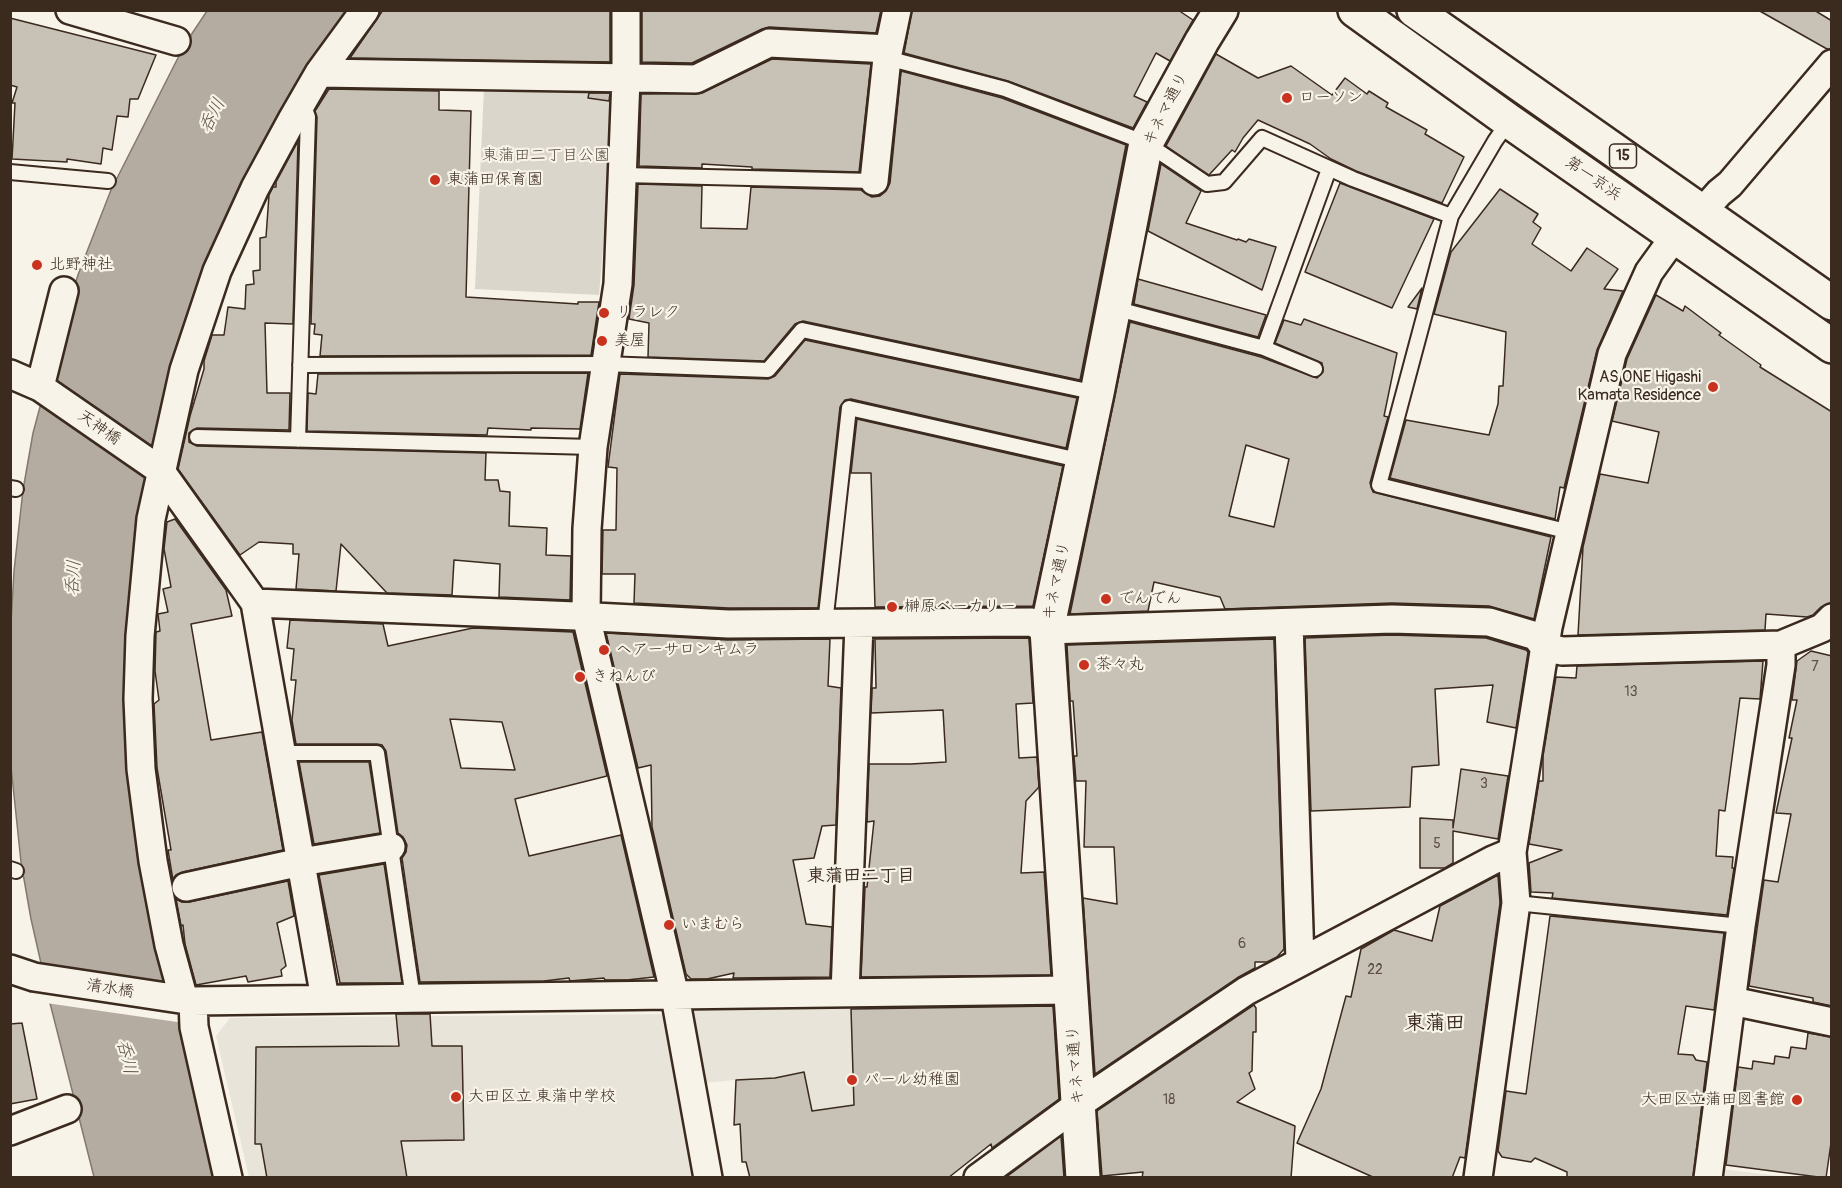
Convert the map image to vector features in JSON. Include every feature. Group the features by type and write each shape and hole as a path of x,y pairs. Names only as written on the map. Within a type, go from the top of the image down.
{"main road":[{"name":"キネマ通り","path":"1083,1178 1047,630 1146,143 1221,10"},
{"name":"第一京浜","path":"1355,10 1509,121 1832,346"},
{"name":"15","path":"1414,10 1832,303"}],"street":[{"path":"70,10 176,41"},
{"path":"228,1178 194,1027 169,945 153,861 140,746 138,699 140,636 151,519 158,468 180,437 184,370 217,271 255,188 303,101 319,73 365,10"},
{"path":"626,10 626,79 618,284 593,447 587,529 586,616 675,996 708,1178"},
{"path":"874,181 888,54 897,10"},
{"path":"319,73 696,79 769,43 888,54"},
{"path":"1702,212 1730,184 1832,64"},
{"path":"1478,1178 1515,903 1512,852 1544,647 1612,354 1649,272 1676,236"},
{"path":"42,388 64,291"},
{"name":"天神橋","path":"10,374 42,388 158,468"},
{"path":"158,468 255,603 325,999"},
{"path":"255,603 728,624 1032,622 1047,630 1392,620 1489,622 1536,636 1544,647 1562,651 1781,645 1822,628 1832,618"},
{"path":"1288,623 1300,961"},
{"path":"845,993 859,624"},
{"path":"1708,1178 1741,926 1781,665 1781,645"},
{"path":"186,887 301,862 391,847"},
{"path":"978,1178 1078,1104 1246,991 1482,865 1512,852"},
{"name":"清水橋","path":"10,969 40,978 186,1000 1071,990"},
{"path":"1732,1001 1832,1022"},
{"path":"10,1131 67,1109"}],"lane":[{"path":"888,54 1005,89 1146,143 1207,184 1224,182 1262,138 1329,169 1451,216"},
{"path":"298,440 308,117 303,101"},
{"path":"1509,121 1451,216 1379,485 1570,532"},
{"path":"1264,348 1329,169"},
{"path":"10,172 108,181"},
{"path":"623,175 874,181"},
{"path":"1113,308 1264,348 1315,369"},
{"path":"300,365 604,364 768,370 802,330 1097,393"},
{"path":"825,624 849,408 1083,461"},
{"path":"180,437 593,447"},
{"path":"282,753 377,753 413,998"},
{"path":"1515,903 1741,926"}],"shaded area":[{"name":"パール幼稚園","path":"939,999 936,1130 782,1161 765,1077 704,1083 692,1008"},
{"name":"大田区立 東蒲中学校","path":"667,1014 695,1177 249,1177 216,1036 230,1018"},
{"path":"1721,1169 1789,1177 1719,1178"}],"green space":[{"name":"東蒲田二丁目公園","path":"484,88 604,92 615,110 599,295 475,289"}],"water":[{"name":"呑川","path":"207,11 353,11 222,236 133,610 195,1078 217,1177 94,1177 50,1003 21,862 10,757 11,623 14,571 23,490 33,433 63,321 79,272 111,190 185,44"}],"pier":[{"path":"39,968 174,987 184,1023 46,1003"}],"building":[{"path":"383,10 610,10 610,62 350,58"},
{"path":"642,10 881,10 876,33 769,27 692,63 642,62"},
{"path":"912,10 1178,10 1193,20 1170,61 1156,53 1134,96 1147,102 1133,128 1008,81 904,53"},
{"path":"1758,10 1814,10 1832,21 1832,49 1827,49"},
{"path":"10,18 156,55 138,99 130,99 128,117 117,116 112,150 103,148 101,164 67,159 67,162 12,159 15,103 12,103 17,87 10,85"},
{"path":"1216,54 1258,78 1291,66 1332,95 1345,78 1367,94 1369,91 1388,103 1386,107 1427,130 1425,134 1464,157 1442,203 1356,171 1331,159 1310,144 1258,120 1235,152 1232,150 1209,175 1166,146"},
{"path":"772,59 871,64 859,172 752,169 752,167 702,164 702,168 639,166 641,94 702,93"},
{"path":"901,71 1002,98 1126,145 1080,380 803,321 795,324 764,361 648,357 649,323 629,319 634,285 638,184 702,186 701,228 747,229 751,187 861,190 872,197 880,196 890,183"},
{"path":"329,89 439,91 439,110 471,111 466,297 578,304 578,302 599,302 591,355 320,356 322,335 314,334 315,324 311,324 317,117 315,111"},
{"path":"589,93 610,93 609,101 588,98"},
{"path":"298,141 293,324 265,323 267,393 290,393 289,430 197,428 189,433 189,442 197,446 486,453 485,480 498,480 500,491 510,492 509,526 547,528 546,555 571,556 570,600 499,597 500,564 454,560 452,595 387,593 341,544 336,591 296,589 299,554 293,554 293,544 259,542 240,555 178,469 212,335 224,335 228,307 245,309 246,285 254,284 253,271 260,270 260,238 266,237 269,195 273,187 276,187 276,182"},
{"path":"1161,164 1201,191 1186,223 1237,240 1246,242 1249,239 1276,247 1262,290 1148,231"},
{"path":"1340,183 1434,219 1392,308 1305,272"},
{"path":"1500,189 1538,214 1533,222 1541,228 1532,244 1571,271 1587,248 1618,269 1604,289 1623,291 1597,350 1564,488 1560,487 1555,519 1390,478 1406,420 1489,435 1498,404 1499,386 1503,386 1506,332 1434,314 1451,252"},
{"path":"1138,279 1266,315 1258,337 1134,304"},
{"path":"1422,288 1417,309 1408,307"},
{"path":"1656,295 1683,311 1685,306 1721,333 1719,335 1761,365 1760,367 1832,412 1832,603 1821,607 1813,615 1807,617 1766,614 1765,630 1578,635 1583,547 1600,474 1648,483 1659,432 1612,421 1627,359"},
{"path":"1304,319 1397,353 1384,416 1388,417 1370,483 1373,492 1551,537 1534,619 1489,606 1392,603 1225,609 1220,597 1154,582 1148,611 1070,614 1130,322 1261,357 1317,378 1323,372 1322,363 1275,343 1284,320 1301,325","holes":["1246,445 1289,459 1274,527 1229,516"]},
{"path":"805,340 1077,398 1066,448 851,399 845,400 840,407 818,608 728,608 634,603 635,574 602,574 603,530 616,530 617,468 608,467 620,374 768,379 775,376"},
{"path":"588,373 580,429 488,428 487,435 307,431 308,393 316,394 318,374"},
{"path":"857,419 1063,466 1033,606 875,607 871,473 851,473"},
{"path":"175,519 226,590 232,616 191,624 211,740 262,732 283,850 183,872 176,875 173,880 168,850 171,850 157,768 154,704 159,700 155,671 156,632 160,631 158,614 168,612 163,589 171,587 164,549 167,522"},
{"path":"290,620 383,624 388,646 473,628 573,632 607,776 515,799 529,856 621,835 654,977 627,980 605,980 604,978 570,981 569,978 544,981 420,982 402,858 407,845 398,833 386,751 382,745 377,744 296,744 292,720 296,680 291,680 294,649 287,648","holes":["450,719 502,722 515,770 461,768"]},
{"path":"606,633 727,640 830,639 828,686 841,688 836,825 822,826 814,858 793,860 806,924 832,927 830,977 733,978 734,973 707,979 691,979 686,974 652,827 651,765 638,768"},
{"path":"1392,635 1486,638 1526,650 1528,652 1516,728 1487,722 1493,685 1435,689 1439,765 1412,767 1410,807 1311,811 1305,638"},
{"path":"1029,638 1033,703 1016,704 1019,758 1037,757 1039,787 1026,801 1021,873 1044,872 1051,975 861,977 865,887 867,887 874,821 867,822 869,764 946,762 943,710 871,713 872,688 876,688 875,639"},
{"path":"1274,639 1284,949 1277,957 1267,962 1255,962 1255,968 1095,1074 1083,898 1117,904 1114,847 1084,847 1086,781 1076,781 1074,756 1077,756 1073,701 1070,701 1067,645"},
{"path":"1811,651 1832,656 1832,1006 1813,1002 1813,998 1749,986 1764,880 1778,882 1791,814 1776,813 1792,738 1789,738 1797,700 1792,700 1797,661"},
{"path":"1763,661 1760,699 1740,698 1725,811 1719,810 1716,856 1733,857 1732,868 1734,868 1727,915 1552,898 1553,893 1531,892 1529,863 1562,850 1529,844 1539,781 1543,781 1543,756 1556,677 1576,678 1577,666"},
{"path":"299,762 369,762 380,833 314,844"},
{"path":"1461,769 1508,776 1498,839 1453,831 1453,863 1445,868 1420,868 1420,818 1453,820 1453,828"},
{"path":"384,864 402,983 340,983 319,875"},
{"path":"1498,875 1500,903 1465,1158 1460,1157 1452,1178 1375,1178 1297,1143 1321,1089 1346,996 1351,997 1361,949 1394,930 1432,941 1440,906"},
{"path":"288,881 294,916 277,923 286,966 281,970 282,976 248,982 246,976 196,985 176,899 189,902"},
{"path":"1550,916 1724,933 1714,1010 1686,1006 1678,1054 1693,1055 1696,1060 1707,1062 1693,1178 1567,1178 1567,1172 1535,1158 1531,1162 1502,1157 1498,1151 1506,1091 1526,1094"},
{"path":"1254,1005 1256,1032 1253,1032 1252,1071 1249,1073 1255,1089 1237,1102 1295,1126 1291,1178 1142,1178 1143,1172 1102,1176 1097,1111"},
{"path":"1053,1006 1059,1099 992,1148 991,1144 948,1178 750,1178 746,1162 742,1162 740,1124 734,1125 736,1080 775,1078 804,1072 812,1111 854,1105 851,1009"},
{"path":"396,1014 430,1014 432,1046 462,1046 464,1140 401,1141 407,1178 267,1178 261,1144 255,1144 256,1047 399,1046"},
{"path":"22,1023 37,1099 10,1104 10,1024"},
{"path":"1808,1033 1832,1037 1832,1136 1826,1178 1726,1165 1738,1067 1752,1069 1753,1061 1774,1064 1775,1056 1789,1058 1791,1047 1806,1049"},
{"path":"1061,1136 1064,1178 1005,1178"}],"place":[{"name":"ローソン","path":"1287,98"},
{"name":"東蒲田保育園","path":"435,180"},
{"name":"北野神社","path":"37,265"},
{"name":"リラレク","path":"604,313"},
{"name":"美屋","path":"602,341"},
{"name":"AS ONE Higashi Kamata Residence","path":"1713,387"},
{"name":"でんでん","path":"1106,599"},
{"name":"榊原ベーカリー","path":"892,607"},
{"name":"ヘアーサロンキムラ","path":"604,650"},
{"name":"茶々丸","path":"1084,665"},
{"name":"きねんび","path":"580,677"},
{"name":"いまむら","path":"669,925"},
{"name":"パール幼稚園","path":"852,1080"},
{"name":"大田区立 東蒲中学校","path":"456,1097"},
{"name":"大田区立蒲田図書館","path":"1797,1100"}],"district":[{"name":"東蒲田二丁目","path":"861,876"},
{"name":"東蒲田","path":"1435,1024"}]}
